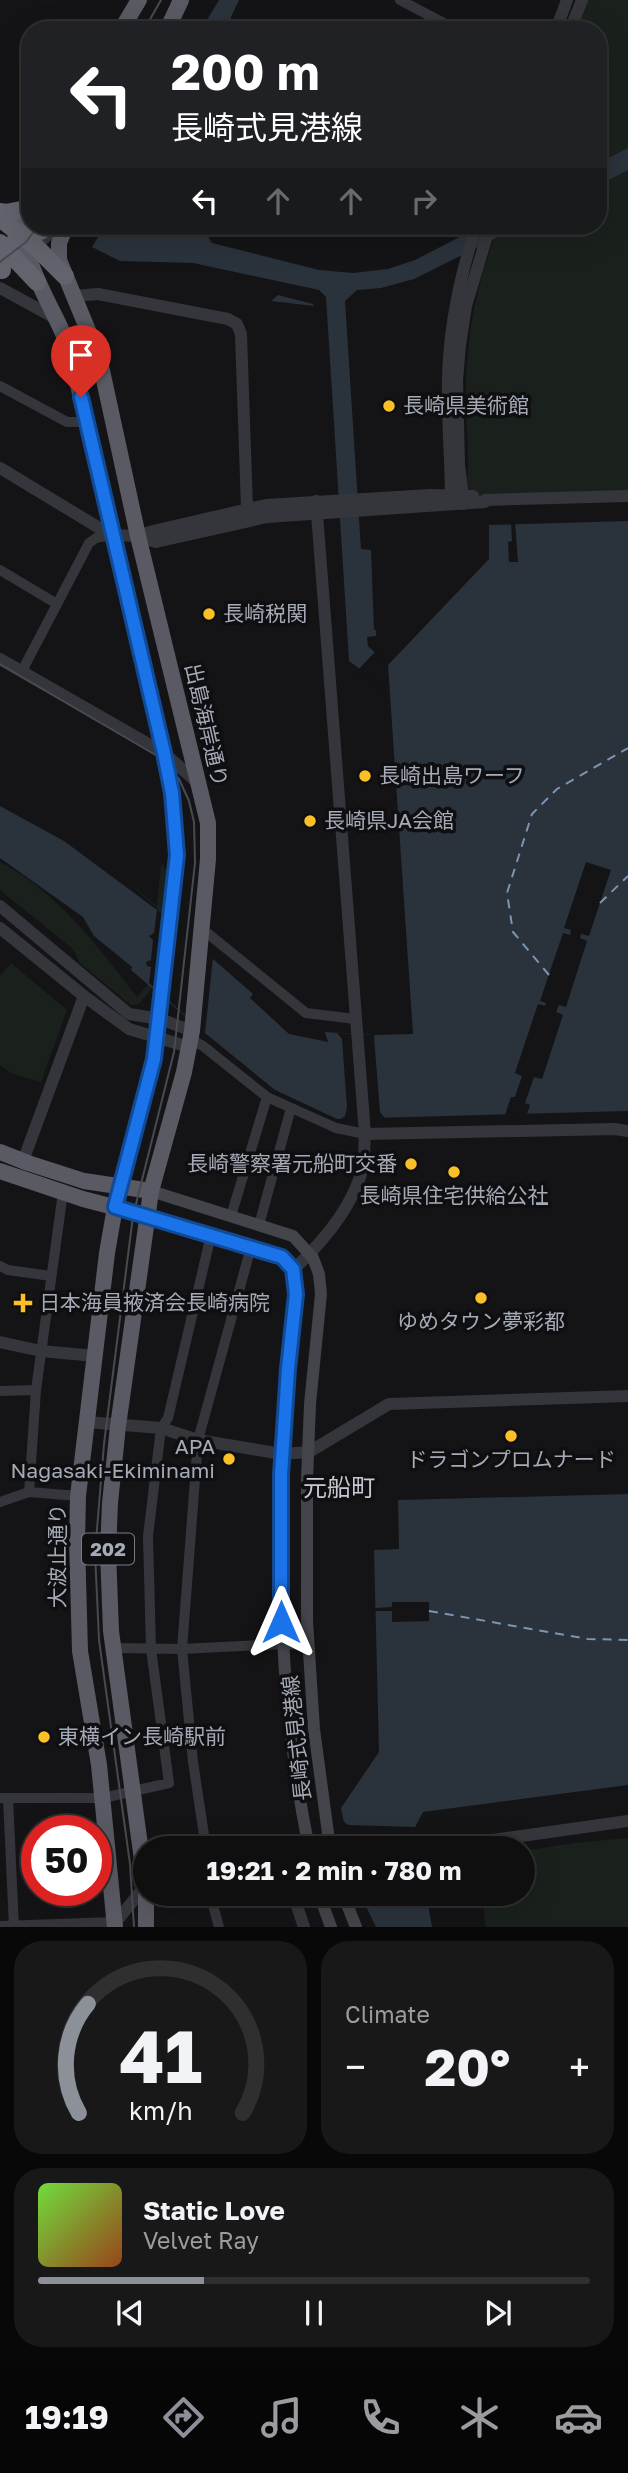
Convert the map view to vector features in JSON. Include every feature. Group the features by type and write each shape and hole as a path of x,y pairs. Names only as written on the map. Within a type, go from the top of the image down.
{"highway":[{"path":"126,21 139,0"},
{"path":"171,21 181,0"},
{"path":"0,212 21,208"},
{"path":"9,252 21,223"},
{"path":"9,252 34,235"},
{"name":"出島海岸通り","path":"62,235 59,243 59,260 99,357 138,537 208,823 208,859 191,1035 151,1191"},
{"path":"0,250 65,276"},
{"path":"9,252 37,282 64,335 75,372 164,753 177,836 154,1059 120,1186"},
{"path":"0,1152 84,1181 151,1191"},
{"path":"1,1174 148,1216"},
{"name":"大波止通り","path":"115,1925 103,1798 80,1651 77,1542 78,1496 115,1207 120,1186"},
{"name":"202","path":"139,1836 113,1648 108,1552 118,1426 151,1191"},
{"path":"146,1906 146,1927"}],"main road":[{"path":"151,1191 293,1236 310,1254"},
{"path":"148,1216 282,1257 293,1269"},
{"name":"長崎式見港線","path":"310,1254 319,1274 321,1294 310,1404 306,1521 308,1646 315,1740 329,1836"},
{"name":"長崎式見港線","path":"293,1269 296,1294 282,1454 282,1644 290,1740 303,1836"},
{"path":"323,1906 331,1927"},
{"path":"348,1906 356,1927"}],"street":[{"path":"400,0 440,21"},
{"path":"559,21 567,0"},
{"path":"574,21 582,0"},
{"path":"40,235 9,252 55,318"},
{"path":"457,500 457,380 475,235"},
{"path":"471,260 485,235"},
{"path":"74,296 98,294 228,319 237,324 242,334 247,508"},
{"path":"0,386 67,422 86,422"},
{"path":"0,468 111,535"},
{"path":"138,537 247,508 628,496"},
{"path":"22,671 89,543 96,538 111,535 138,537 156,542 316,507"},
{"path":"293,1269 310,1254 347,1207 363,1164 365,1134 316,507"},
{"path":"0,570 57,604"},
{"path":"0,659 164,753 199,784"},
{"path":"0,906 129,1014 160,1018 191,1035 267,1097 336,1128 365,1134 615,1129 628,1131"},
{"path":"0,928 84,996 129,1028 157,1036 191,1035"},
{"path":"201,928 306,1013 355,1025"},
{"path":"23,1161 84,996"},
{"path":"232,1216 267,1097"},
{"path":"259,1225 291,1108"},
{"path":"29,1492 36,1390 63,1192"},
{"path":"14,1926 4,1798 103,1798 133,1789 169,1783 151,1649 148,1536 161,1429 168,1419 211,1235"},
{"path":"204,1836 193,1762 183,1649 198,1440 251,1247"},
{"path":"0,1266 8,1270 51,1276"},
{"path":"0,1342 41,1351 95,1356"},
{"path":"0,1391 36,1390"},
{"path":"87,1422 161,1429 198,1440 282,1454 309,1452 389,1404 628,1396"},
{"path":"0,1502 29,1492 78,1496"},
{"path":"113,1648 183,1649 282,1644 308,1646"},
{"path":"522,1836 628,1821"},
{"path":"0,1927 115,1925 133,1900"},
{"path":"213,1906 219,1927"},
{"path":"297,1906 304,1927"}],"shaded area":[{"path":"219,0 239,0 230,21 206,21"},
{"path":"587,0 628,0 628,493 480,498 469,489 467,481 467,358 478,292 496,235 607,235 607,21 580,21"},
{"path":"628,148 628,170 607,181 607,159"},
{"path":"99,235 207,235 212,243 319,270 353,273 388,269 415,260 464,235 502,235 414,279 381,288 357,290 345,301 361,549 371,550 376,636 367,637 368,646 386,663 387,689 349,661 326,297 319,290 193,263 120,261 92,247"},
{"path":"278,295 313,304 314,306 271,301"},
{"path":"628,521 628,1111 337,1119 275,1090 131,970 132,967 94,936 83,917 0,858 0,806 64,841 157,910 253,994 250,998 289,1034 328,1042 325,1032 413,1034 388,665 489,559 489,525"},
{"path":"0,862 41,889 59,905 92,940 137,997 149,983 157,908 121,876 157,906 161,864 164,866 166,871 153,987 139,1004 131,1005 80,963 73,949 0,890"},
{"path":"11,963 67,1010 41,1082 11,1073 0,1065 0,976"},
{"path":"628,1494 628,1785 423,1812 415,1827 387,1836 347,1836 341,1808 379,1752 374,1550 399,1549 398,1500"},
{"path":"628,1838 628,1927 486,1927 483,1906 535,1906 535,1849"},
{"path":"366,1906 428,1906 432,1927 376,1927"}],"pier":[{"path":"511,522 515,522 518,562 509,562"},
{"path":"376,651 387,661 387,692 357,671"},
{"path":"586,862 611,870 589,936 581,934 580,938 587,941 566,1007 559,1005 556,1012 563,1015 542,1079 534,1077 525,1103 530,1105 526,1117 514,1118 505,1115 522,1076 515,1073 538,1004 545,1006 546,1003 540,1001 563,933 570,935 571,930 564,928"},
{"path":"157,910 213,957 205,1033 149,983 151,967 147,966 146,962 151,960 153,940 149,936 154,933"},
{"path":"337,1033 375,1035 380,1112 385,1118 340,1120 345,1116 347,1107 342,1039"},
{"path":"392,1602 429,1602 429,1621 392,1622 392,1611 375,1611 375,1608 392,1607"},
{"path":"343,1821 348,1825 415,1827 416,1836 346,1836"}],"ferry route":[{"path":"549,975 513,932 507,893 532,814 557,789 628,748"},
{"path":"600,903 628,876"},
{"path":"429,1611 588,1639 628,1640"}],"tram line":[{"path":"149,21 161,0"},
{"path":"0,262 31,235"},
{"path":"0,664 159,757 179,779 189,801 194,822 195,863 174,1052 133,1216 104,1444 95,1553 99,1640 130,1864 134,1927"}],"place":[{"name":"長崎県美術館","path":"389,406"},
{"name":"長崎税関","path":"209,614"},
{"name":"長崎出島ワーフ","path":"365,776"},
{"name":"長崎県JA会館","path":"310,821"},
{"name":"長崎警察署元船町交番","path":"411,1164"},
{"name":"長崎県住宅供給公社","path":"454,1172"},
{"name":"ゆめタウン夢彩都","path":"481,1298"},
{"name":"日本海員掖済会長崎病院","path":"23,1303"},
{"name":"ドラゴンプロムナード","path":"511,1436"},
{"name":"APA Nagasaki-Ekiminami","path":"229,1459"},
{"name":"東横イン長崎駅前","path":"44,1737"}],"district":[{"name":"元船町","path":"339,1488"}],"route":[{"path":"81,397 111,535 164,753 177,836 154,1059 115,1207 282,1257 293,1269 296,1294 281,1475 281,1622"}]}
